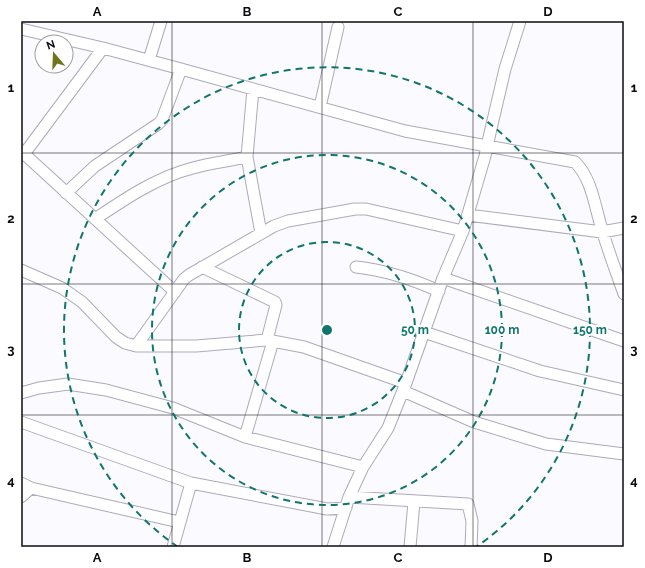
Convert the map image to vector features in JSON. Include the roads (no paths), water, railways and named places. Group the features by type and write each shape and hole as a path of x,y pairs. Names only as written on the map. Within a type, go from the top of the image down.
{"street":[{"path":"149,60 161,21"},
{"path":"333,547 347,503 363,467 388,428 443,278 463,232 487,146 504,69 520,21"},
{"path":"320,107 338,28"},
{"path":"21,29 149,60 405,131 575,162 587,179 602,232 624,294"},
{"path":"103,48 23,153 175,292"},
{"path":"66,193 95,166 162,120 182,69"},
{"path":"253,89 247,158 261,233"},
{"path":"96,219 140,190 172,176 192,168 247,158"},
{"path":"136,346 184,279 261,233 288,221 355,209 366,209 463,232"},
{"path":"468,215 602,232 624,228"},
{"path":"202,267 275,302 276,305 270,340 245,437"},
{"path":"356,267 373,269 412,279 439,291"},
{"path":"21,270 62,288 82,302 116,337 125,343 136,346 196,346 270,340 304,347 404,387 474,422 546,444 624,454"},
{"path":"443,278 624,341"},
{"path":"424,332 540,371 624,390"},
{"path":"21,393 39,388 68,384 106,390 173,408 245,437 363,467"},
{"path":"21,422 191,483 327,509 347,503 414,502 468,504 472,521 471,547"},
{"path":"173,547 191,483"},
{"path":"21,497 26,486 179,522"},
{"path":"410,547 414,502"}]}
